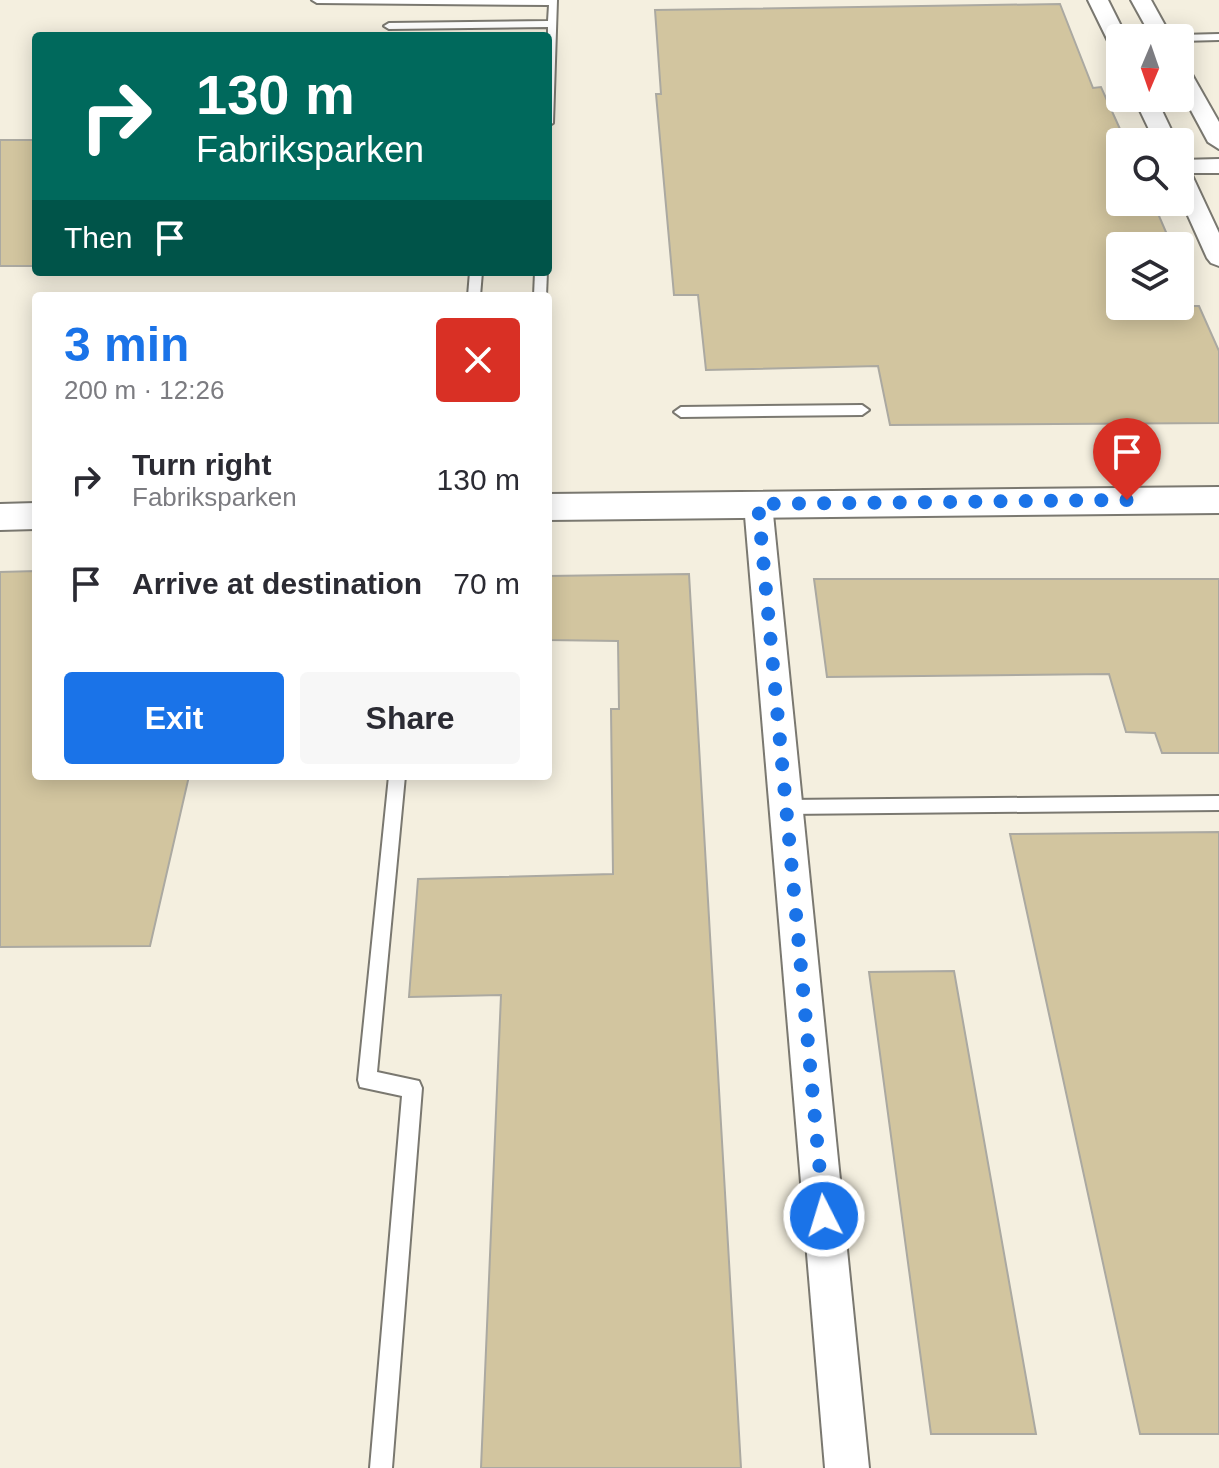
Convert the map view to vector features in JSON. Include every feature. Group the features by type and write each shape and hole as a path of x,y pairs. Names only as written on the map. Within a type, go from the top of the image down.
{"street":[{"path":"1098,0 1110,24"},
{"path":"1141,0 1154,24"},
{"path":"1194,96 1219,142"},
{"path":"1194,167 1219,166"},
{"path":"1194,204 1219,258"},
{"path":"552,507 1219,500"},
{"path":"758,504 847,1468"},
{"path":"0,517 32,516"}],"lane":[{"path":"317,0 542,0 554,2 552,34"},
{"path":"389,26 553,24"},
{"path":"1194,38 1219,37"},
{"path":"681,412 862,410"},
{"path":"381,1468 412,1088 367,1080 397,780"},
{"path":"786,807 1219,803"}],"shaded area":[{"path":"0,0 1219,0 1219,1468 0,1468"}],"building":[{"path":"1060,4 1093,88 1101,87 1106,98 1106,112 1112,112 1120,128 1106,128 1106,216 1159,216 1166,232 1106,232 1106,320 1194,320 1194,306 1199,306 1219,351 1219,423 890,425 878,366 706,370 698,295 674,295 656,94 661,94 655,10"},
{"path":"0,140 32,140 32,266 0,266"},
{"path":"32,571 32,780 188,780 150,946 0,947 0,572"},
{"path":"689,574 741,1468 481,1468 501,995 409,997 418,879 613,874 611,709 619,709 618,641 552,640 552,576"},
{"path":"814,579 1219,579 1219,753 1162,753 1155,733 1126,732 1109,674 827,677"},
{"path":"1219,832 1219,1434 1140,1434 1010,834"},
{"path":"954,971 1036,1434 931,1434 869,972"}],"route":[{"path":"824,1216 758,504 1127,500"}]}
